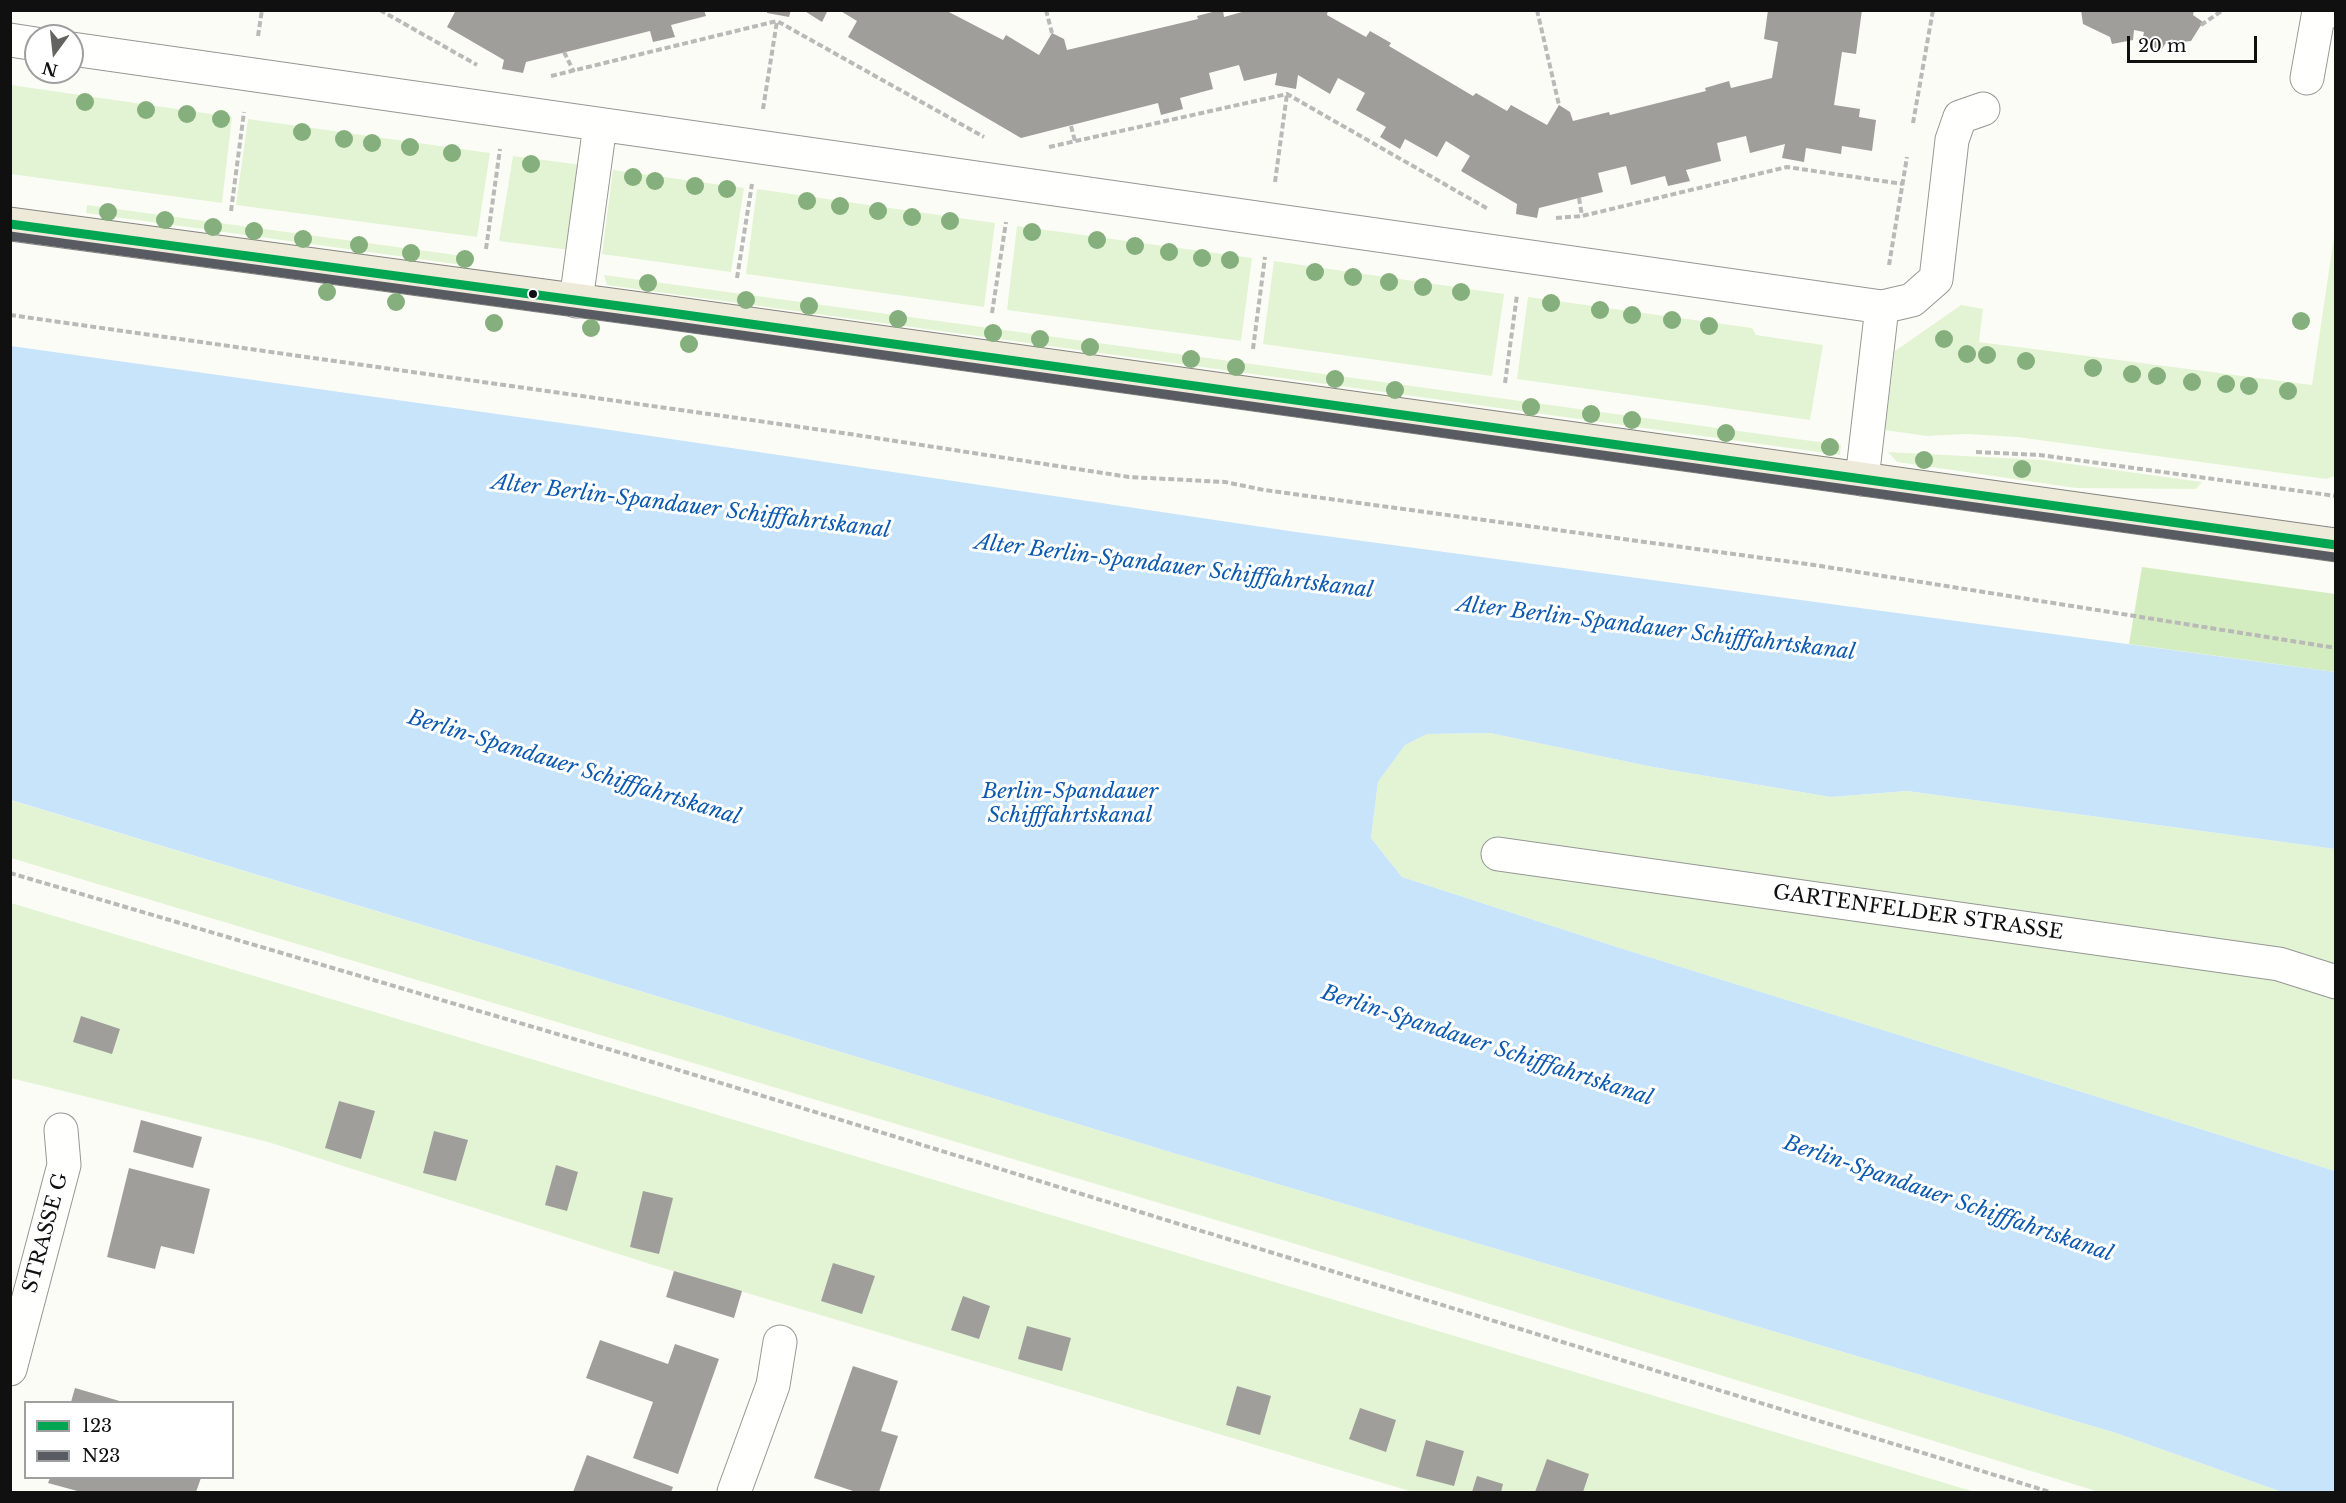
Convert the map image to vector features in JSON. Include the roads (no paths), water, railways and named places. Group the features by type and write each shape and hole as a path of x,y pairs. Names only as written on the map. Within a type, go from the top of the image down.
{"main road":[{"path":"10,224 2336,545"}],"street":[{"path":"2307,78 2319,11 2336,11"},
{"path":"84,52 1882,307 1912,300 1936,279 1952,140 1960,117 1983,109"},
{"path":"576,301 600,125"},
{"path":"1862,479 1882,307"},
{"name":"GARTENFELDER STRASSE","path":"1498,854 2279,964 2336,982"},
{"name":"STRASSE G","path":"10,1369 64,1165 61,1130"},
{"path":"734,1492 773,1385 780,1342"}],"water":[{"name":"Berlin-Spandauer Schifffahrtskanal","path":"11,346 597,428 1296,532 2335,672 2335,849 1907,791 1831,797 1653,767 1490,733 1427,734 1405,745 1378,782 1371,838 1402,877 1620,948 2335,1171 2335,1492 2282,1492 2116,1433 1180,1155 11,800"}],"water label":[{"name":"Alter Berlin-Spandauer Schifffahrtskanal","path":"691,507"},
{"name":"Alter Berlin-Spandauer Schifffahrtskanal","path":"1174,567"},
{"name":"Alter Berlin-Spandauer Schifffahrtskanal","path":"1656,629"}]}
